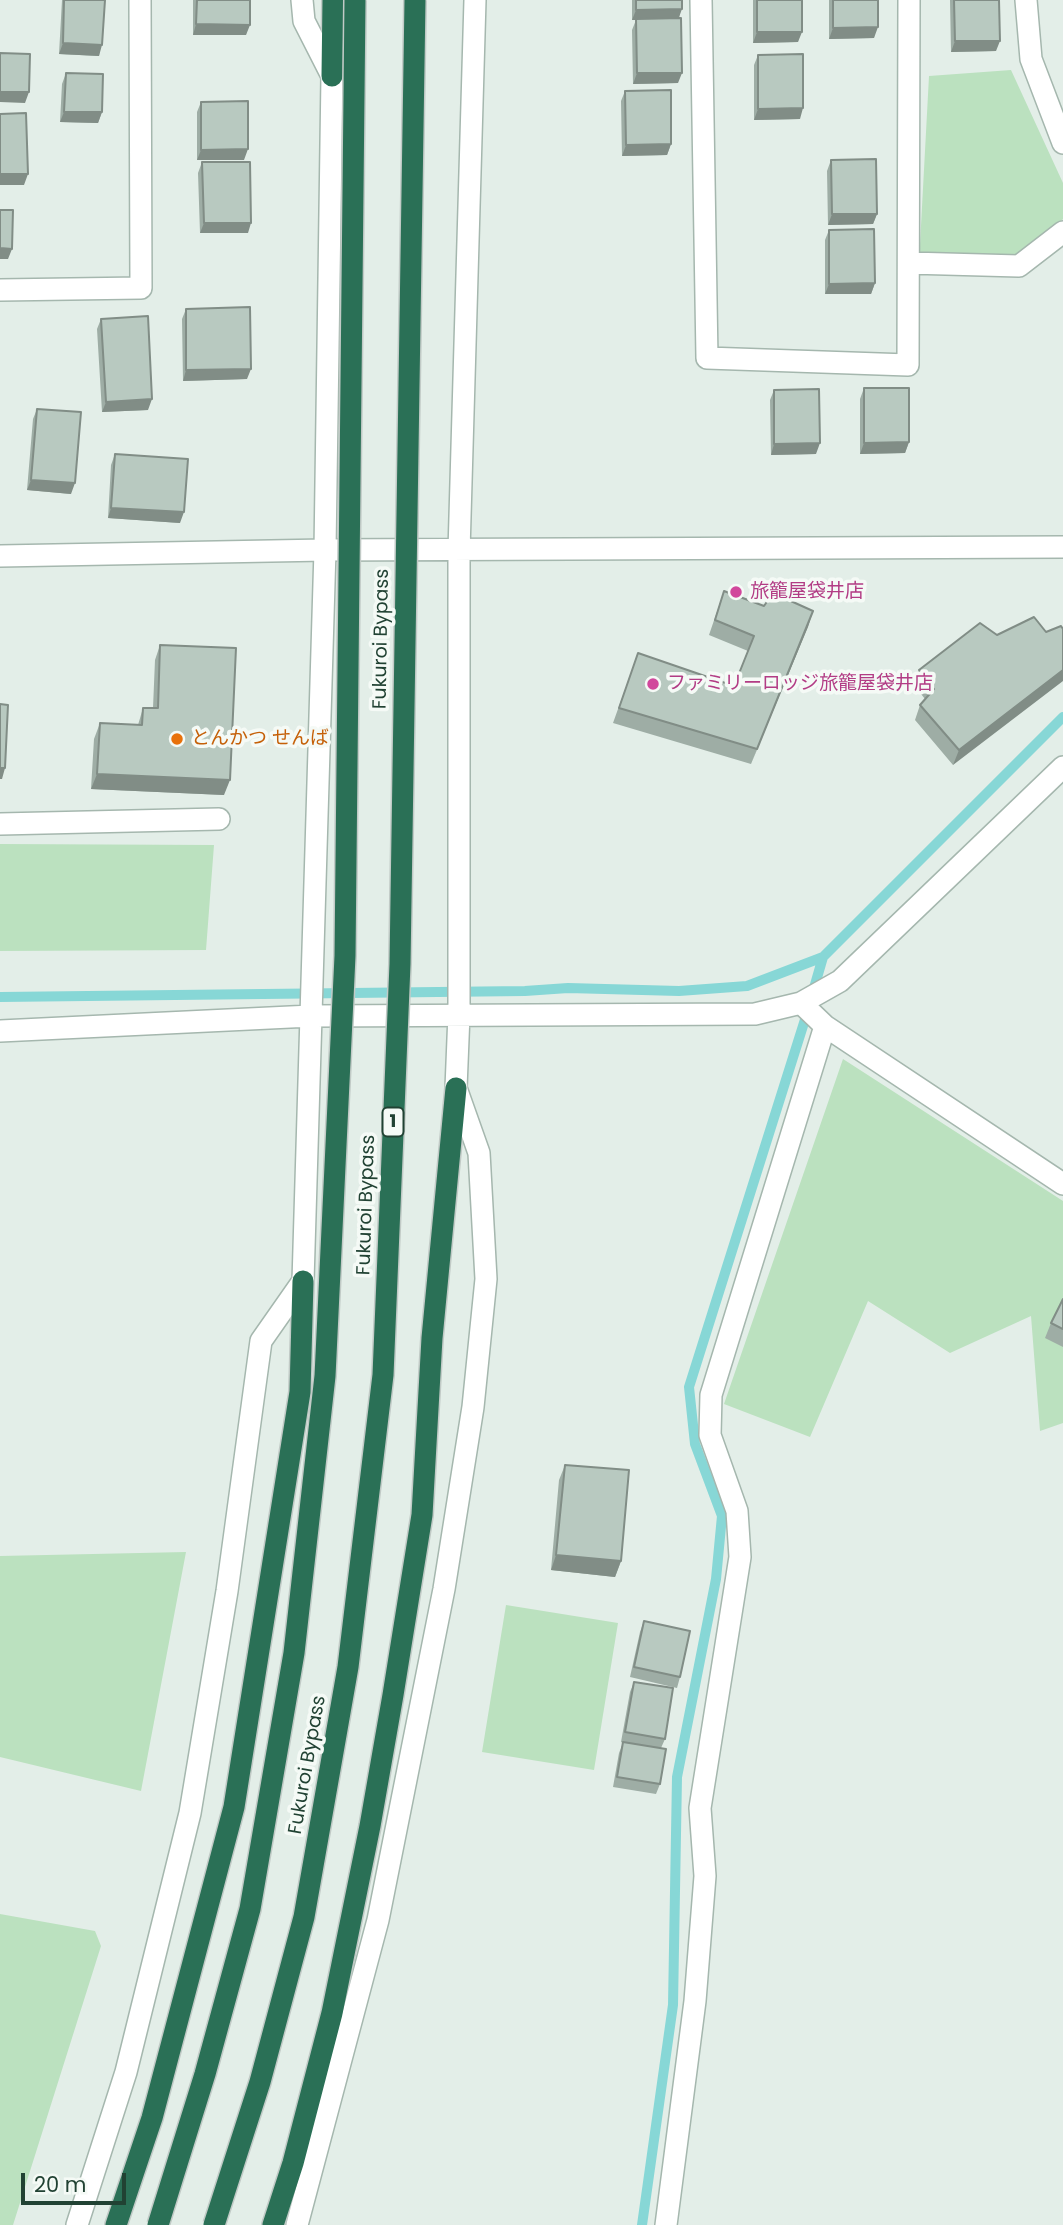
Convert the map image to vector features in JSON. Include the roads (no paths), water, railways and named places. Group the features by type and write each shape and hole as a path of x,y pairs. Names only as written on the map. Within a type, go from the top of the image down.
{"highway":[{"path":"332,76 333,0"},
{"name":"Fukuroi Bypass","path":"158,2225 205,2074 250,1909 294,1653 325,1376 345,956 355,0"},
{"name":"Fukuroi Bypass","path":"214,2225 260,2082 304,1917 348,1667 383,1375 400,950 415,0"},
{"path":"273,2225 293,2163 332,2013 370,1826 422,1515 432,1338 456,1088"},
{"path":"116,2225 152,2118 234,1807 300,1392 303,1281"}],"street":[{"path":"0,290 141,288 140,0"},
{"path":"77,2225 126,2072 190,1813 227,1591 261,1341 303,1281 326,550 332,76 304,21 302,0"},
{"path":"297,2225 378,1920 444,1589 473,1407 485,1279 479,1153 456,1088 459,1014 459,551 475,0"},
{"path":"701,0 707,358 908,365 909,0"},
{"path":"1026,0 1031,59 1063,143"},
{"path":"909,263 1019,266 1063,232"},
{"path":"0,556 326,550 1063,547"},
{"path":"0,1031 311,1016 755,1014 801,1003 841,981 1063,767"},
{"path":"0,824 219,819"},
{"path":"801,1003 825,1026 1063,1184"},
{"path":"666,2225 695,2001 705,1876 699,1808 740,1557 737,1511 710,1435 711,1395 825,1026"}],"waterway":[{"path":"0,997 525,991 568,988 679,991 747,986 823,957 1063,717"},
{"path":"812,995 823,957"},
{"path":"642,2225 673,2005 677,1777 716,1579 722,1516 695,1444 689,1387 808,1010"}],"place":[{"name":"旅籠屋袋井店","path":"736,592"},
{"name":"ファミリーロッジ旅籠屋袋井店","path":"653,684"},
{"name":"とんかつ せんば","path":"177,739"}]}
